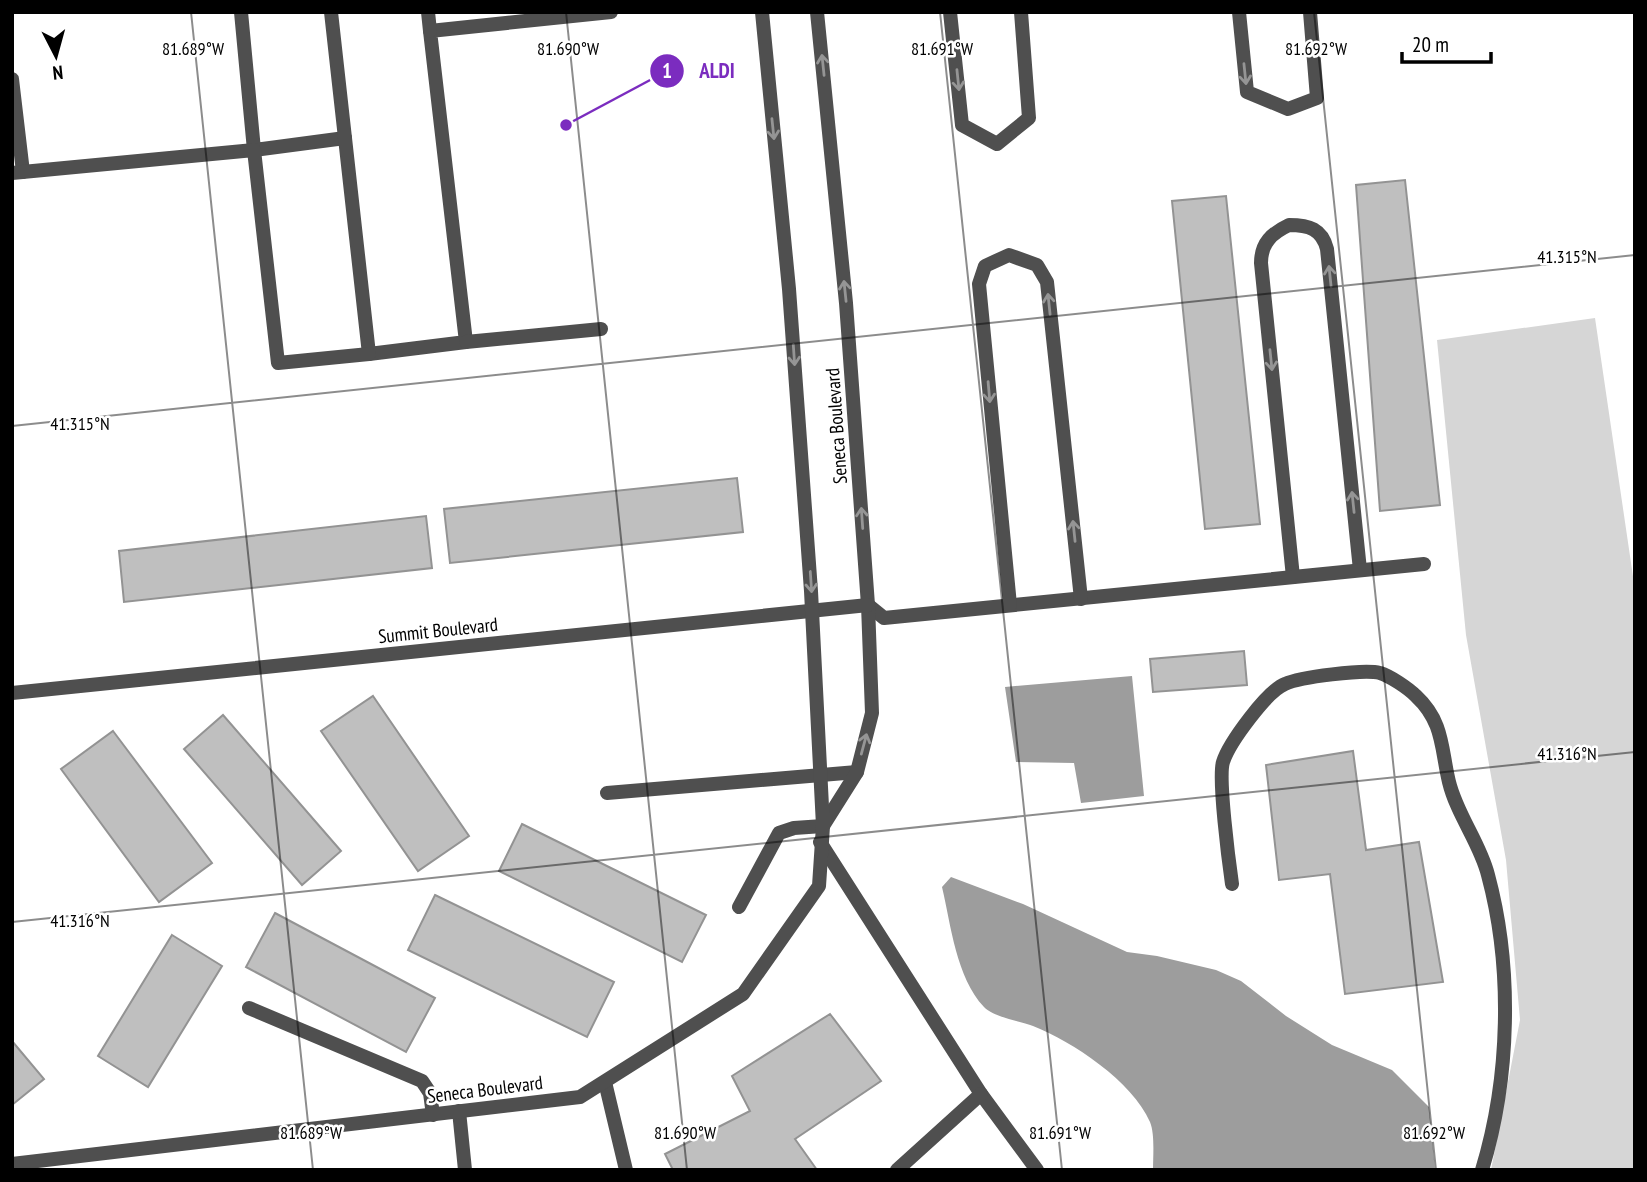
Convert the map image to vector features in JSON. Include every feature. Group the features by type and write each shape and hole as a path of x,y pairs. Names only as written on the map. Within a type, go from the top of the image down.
{"street":[{"path":"241,12 278,363 601,329"},
{"path":"331,12 369,354"},
{"path":"428,12 466,342"},
{"path":"430,31 611,12"},
{"name":"Seneca Boulevard","path":"12,1164 580,1097 743,994 819,886 822,826 812,610 789,289 762,12"},
{"name":"Seneca Boulevard","path":"817,12 846,303 868,604 872,713 857,772 822,826"},
{"path":"950,12 962,125 997,144 1029,118 1021,12"},
{"path":"1239,12 1247,92 1288,109 1317,98 1310,12"},
{"path":"12,79 17,173 254,150 345,138"},
{"path":"1293,577 1261,263 1261,251 1268,240 1289,225 1315,229 1324,237 1327,249 1360,570"},
{"path":"1010,605 979,284 985,267 1009,256 1037,265 1047,282 1081,598"},
{"path":"868,604 884,618 1424,564"},
{"name":"Summit Boulevard","path":"12,693 868,604"},
{"path":"1232,884 1223,763 1255,711 1283,684 1319,676 1379,673 1415,695 1434,717 1446,751 1449,783 1488,873 1499,926 1504,972 1502,1050 1497,1103 1482,1170"},
{"path":"607,793 857,772"},
{"path":"738,907 779,833 794,828 822,826"},
{"path":"820,842 981,1094 1037,1170"},
{"path":"249,1008 422,1081 430,1093 433,1115"},
{"path":"605,1082 626,1170"},
{"path":"897,1170 981,1094"},
{"path":"459,1111 464,1170"}],"shaded area":[{"path":"1595,318 1635,590 1635,1170 1491,1170 1520,1020 1506,860 1466,635 1437,340"},
{"path":"1132,676 1144,796 1081,803 1074,763 1016,762 1005,687"},
{"path":"951,877 1023,904 1127,952 1216,970 1241,981 1286,1016 1332,1045 1392,1070 1429,1107 1435,1170 1153,1170 1150,1122 1130,1092 1116,1078 1066,1042 1033,1026 988,1010 975,995 956,950 942,887"}],"building":[{"path":"1405,180 1440,505 1380,511 1356,185"},
{"path":"1226,196 1260,524 1205,529 1172,201"},
{"path":"737,478 743,532 450,563 444,509"},
{"path":"426,516 432,568 124,602 119,551"},
{"path":"1244,651 1247,685 1153,692 1150,659"},
{"path":"373,696 469,836 418,871 321,731"},
{"path":"223,715 341,851 302,885 184,749"},
{"path":"113,731 212,863 159,902 61,769"},
{"path":"1353,751 1366,850 1419,842 1443,982 1345,994 1330,874 1279,880 1266,765"},
{"path":"522,824 706,915 682,962 499,871"},
{"path":"435,895 614,982 587,1037 408,950"},
{"path":"275,913 435,998 406,1052 246,967"},
{"path":"172,935 222,966 148,1087 98,1056"},
{"path":"830,1014 881,1081 795,1139 817,1170 673,1170 665,1154 750,1111 732,1076"},
{"path":"12,1041 44,1079 12,1105"}],"place":[{"name":"ALDI","path":"566,125"}]}
